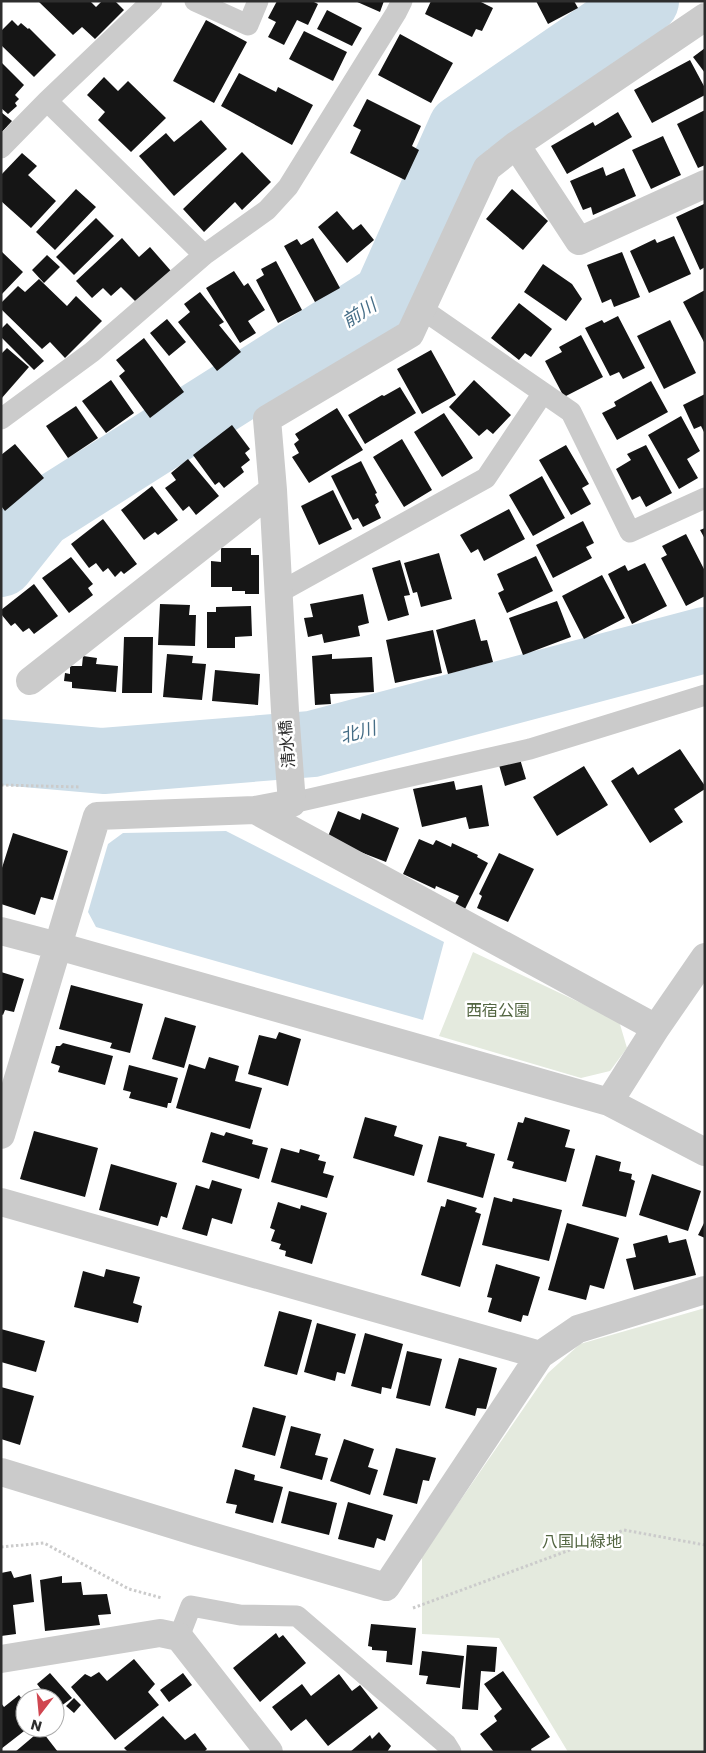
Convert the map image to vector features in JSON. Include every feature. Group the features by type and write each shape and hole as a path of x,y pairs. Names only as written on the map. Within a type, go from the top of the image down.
{"street":[{"path":"422,309 487,168 516,145 705,17"},
{"path":"516,145 579,241 705,184"},
{"name":"清水橋","path":"291,790 267,419 410,334 422,309"},
{"path":"30,681 273,490"},
{"path":"1,1135 97,816 255,810 291,790"},
{"path":"255,810 656,1028"},
{"path":"1,931 609,1102 705,1152"},
{"path":"609,1102 705,956"},
{"path":"1,1202 540,1354"},
{"path":"1,1472 386,1587 540,1354 578,1329 705,1290"},
{"path":"1,1659 160,1633 179,1637 269,1752"}],"lane":[{"path":"1,148 47,101 152,1"},
{"path":"195,1 248,25 258,1"},
{"path":"1,419 92,352 204,255 267,210 288,187 340,106 402,1"},
{"path":"47,101 204,255"},
{"path":"422,309 572,412 630,532 705,498"},
{"path":"278,593 486,478 543,393"},
{"path":"291,790 530,749 705,695"},
{"path":"179,1637 191,1606 240,1615 297,1616 446,1744 451,1752"}],"path":[{"path":"1,784 91,787 97,816"},
{"path":"413,1608 624,1530 705,1545"},
{"path":"1,1547 44,1543 129,1589 191,1606"}],"green space":[{"name":"西宿公園","path":"473,952 619,1021 627,1048 610,1071 581,1078 439,1036"},
{"name":"八国山緑地","path":"705,1308 705,1752 568,1752 499,1638 422,1634 422,1556 548,1373 580,1344"}],"water":[{"path":"226,831 444,942 423,1020 96,927 88,912 108,844 123,833"}],"building":[{"path":"38,1 90,1 96,7 102,1 115,1 124,10 95,39 82,27 73,35"},
{"path":"277,1 312,1 318,4 308,25 297,20 284,45 268,37 276,22 268,18"},
{"path":"355,1 384,1 380,12"},
{"path":"431,1 479,1 493,8 482,31 476,29 472,37 425,14"},
{"path":"536,1 574,1 578,8 548,24"},
{"path":"327,10 362,28 352,46 317,29"},
{"path":"12,20 18,26 21,23 29,28 56,55 34,77 1,45 1,31"},
{"path":"206,20 247,42 214,103 173,81"},
{"path":"304,31 347,52 333,81 289,59"},
{"path":"400,34 453,63 431,103 378,75"},
{"path":"705,48 705,73 693,57"},
{"path":"690,60 705,88 705,95 652,123 634,90"},
{"path":"1,62 24,85 15,95 19,99 15,103 17,106 8,114 1,108"},
{"path":"239,73 276,92 278,87 313,105 292,145 221,106"},
{"path":"104,77 118,91 128,81 166,118 131,152 98,120 105,112 87,95"},
{"path":"367,99 421,126 412,146 419,150 405,180 350,153 361,130 353,126"},
{"path":"705,110 705,165 698,168 677,124"},
{"path":"1,112 12,121 1,133"},
{"path":"618,112 632,137 567,174 551,146 593,122 595,126"},
{"path":"201,120 227,149 174,196 139,156 166,133 174,142"},
{"path":"663,136 681,175 651,189 632,150"},
{"path":"242,152 271,182 242,210 235,202 204,232 183,209"},
{"path":"22,153 37,166 28,175 56,201 31,228 1,201 1,175"},
{"path":"603,167 606,176 624,168 636,196 593,215 591,207 583,210 570,181"},
{"path":"76,189 96,207 55,250 36,232"},
{"path":"512,189 548,221 523,250 486,219"},
{"path":"704,204 705,267 700,270 676,217"},
{"path":"337,211 353,230 361,224 374,240 347,263 318,227"},
{"path":"96,218 114,236 74,275 56,257"},
{"path":"674,236 691,274 649,293 630,251 655,239 657,243"},
{"path":"122,238 139,257 150,247 171,271 137,303 121,287 111,296 103,288 92,298 76,281"},
{"path":"313,238 340,288 315,302 284,246 297,239 301,245"},
{"path":"1,251 23,272 1,295"},
{"path":"622,252 640,297 614,307 611,299 602,303 587,265"},
{"path":"47,255 60,267 44,283 32,270"},
{"path":"276,261 302,310 278,323 256,280 264,275 261,269"},
{"path":"543,264 572,284 582,299 566,321 524,292"},
{"path":"234,271 244,286 248,283 265,310 248,321 256,333 240,343 206,288"},
{"path":"39,279 67,306 76,296 102,321 65,358 50,342 42,349 1,309 1,303 18,286 25,292"},
{"path":"705,290 705,344 683,302"},
{"path":"200,292 224,322 219,325 241,352 217,371 178,322 190,312 184,304"},
{"path":"519,303 552,329 531,357 525,353 519,360 491,338"},
{"path":"618,316 645,368 623,379 619,372 610,376 585,328 602,320 604,323"},
{"path":"167,319 186,342 169,356 150,333"},
{"path":"670,320 696,373 664,389 637,336"},
{"path":"7,323 44,361 34,370 1,337 1,329"},
{"path":"581,335 603,377 564,397 545,361 562,352 559,347"},
{"path":"144,338 184,392 150,418 119,376 125,371 116,360"},
{"path":"7,348 29,367 1,399 1,354"},
{"path":"431,350 456,395 422,414 397,369"},
{"path":"111,380 134,413 106,433 82,401"},
{"path":"474,380 511,415 493,434 487,429 479,436 449,407"},
{"path":"651,381 668,412 617,440 602,413 616,406 614,402"},
{"path":"400,387 416,413 365,444 348,415"},
{"path":"705,394 705,434 701,426 694,429 683,405"},
{"path":"76,406 98,438 68,458 46,426"},
{"path":"337,408 363,450 309,483 292,457 299,453 294,444 299,440 295,434"},
{"path":"444,413 473,458 442,477 414,432"},
{"path":"681,416 700,451 687,459 698,478 679,489 648,435"},
{"path":"232,425 250,449 245,453 250,460 241,467 244,472 224,488 219,482 215,485 193,455"},
{"path":"402,439 432,490 404,507 373,457"},
{"path":"15,444 44,478 5,511 1,506 1,455"},
{"path":"566,445 589,484 582,488 591,504 571,515 539,460"},
{"path":"646,445 672,493 646,507 640,496 632,500 616,469 631,460 627,454"},
{"path":"188,459 219,496 196,515 189,506 183,511 165,488 176,480 171,473"},
{"path":"361,461 377,493 375,494 379,502 375,505 381,518 363,527 358,518 353,520 331,476"},
{"path":"542,476 565,518 533,536 509,495"},
{"path":"152,486 178,520 158,535 155,532 144,540 121,510"},
{"path":"333,490 352,529 319,545 301,506"},
{"path":"509,509 525,539 484,561 478,549 471,553 460,535"},
{"path":"103,519 137,564 124,574 121,571 115,577 108,568 103,572 96,563 89,568 71,544"},
{"path":"583,521 594,543 586,547 592,558 553,578 536,545"},
{"path":"705,528 705,539 700,530"},
{"path":"686,534 705,571 705,596 686,606 661,558 667,555 662,546"},
{"path":"221,548 251,548 251,555 259,555 259,594 245,594 245,591 232,591 232,587 211,587 211,561 221,562"},
{"path":"439,553 452,599 421,607 417,592 413,593 404,563"},
{"path":"536,556 553,591 507,613 498,593 504,590 497,574"},
{"path":"71,557 93,584 88,588 93,595 69,613 42,578"},
{"path":"400,560 410,595 404,596 409,615 388,621 372,568"},
{"path":"645,563 667,606 632,624 608,574 625,565 628,571"},
{"path":"602,575 625,618 584,639 562,596"},
{"path":"34,584 58,616 34,634 29,628 23,632 15,623 11,626 1,614 1,610"},
{"path":"363,594 369,623 358,626 360,636 324,643 322,634 308,637 304,618 313,617 310,604"},
{"path":"557,601 571,637 523,655 509,618"},
{"path":"160,604 190,605 189,615 196,615 195,646 158,645"},
{"path":"251,606 252,636 235,637 235,648 207,648 207,612 216,612 216,607"},
{"path":"475,619 481,641 487,640 493,662 448,674 436,630"},
{"path":"433,630 442,673 395,683 386,640"},
{"path":"124,637 153,637 152,693 122,693"},
{"path":"167,654 193,656 192,663 206,664 202,700 163,697"},
{"path":"332,654 332,659 372,657 374,692 330,694 331,704 315,705 312,656"},
{"path":"83,656 97,658 96,664 118,666 116,692 72,688 72,682 64,681 65,673 70,674 70,666 82,666"},
{"path":"215,670 260,674 258,705 212,701"},
{"path":"680,749 705,786 705,789 674,809 683,822 650,843 611,781 633,767 638,775"},
{"path":"520,759 526,779 505,786 499,765"},
{"path":"584,766 608,805 557,836 533,797"},
{"path":"454,781 456,790 482,785 489,826 469,829 466,817 422,827 413,789"},
{"path":"338,811 360,820 362,813 399,828 386,862 327,839"},
{"path":"13,833 68,851 53,900 41,897 35,915 1,904 1,871"},
{"path":"419,839 433,845 436,840 451,847 452,843 478,855 477,857 488,863 465,909 455,904 459,896 436,886 435,889 403,874"},
{"path":"499,853 534,869 508,922 477,908 482,896 479,894"},
{"path":"1,972 24,979 14,1012 5,1010 3,1015 1,1014"},
{"path":"71,985 143,1004 130,1053 110,1048 112,1043 59,1029"},
{"path":"165,1017 196,1026 184,1068 152,1059"},
{"path":"279,1032 301,1039 288,1086 248,1074 259,1035 276,1039"},
{"path":"63,1043 113,1056 105,1085 58,1072 60,1066 51,1063 56,1046 60,1046"},
{"path":"209,1057 239,1066 235,1081 262,1088 250,1129 176,1108 189,1064 205,1069"},
{"path":"129,1065 178,1078 171,1103 168,1103 167,1108 129,1098 131,1092 123,1090"},
{"path":"365,1117 397,1126 394,1136 423,1145 414,1176 353,1158"},
{"path":"525,1117 570,1130 565,1147 575,1149 566,1182 512,1168 514,1162 507,1160 518,1122 523,1123"},
{"path":"34,1131 98,1148 85,1197 20,1179"},
{"path":"211,1132 224,1136 226,1132 253,1140 252,1144 268,1148 259,1179 202,1162"},
{"path":"439,1136 467,1143 466,1146 495,1154 483,1198 427,1182"},
{"path":"281,1148 299,1153 300,1149 320,1155 318,1160 326,1162 323,1173 334,1176 327,1198 271,1182"},
{"path":"596,1155 621,1162 619,1171 632,1174 631,1179 635,1181 626,1217 582,1206"},
{"path":"111,1164 177,1183 167,1218 161,1216 158,1226 99,1210"},
{"path":"652,1174 701,1191 688,1231 639,1215"},
{"path":"212,1180 242,1189 232,1224 212,1218 207,1236 182,1229 196,1185 209,1189"},
{"path":"494,1197 512,1202 513,1198 562,1210 549,1261 482,1245"},
{"path":"447,1199 477,1208 475,1212 481,1214 460,1287 421,1275 441,1206 445,1207"},
{"path":"278,1202 300,1209 301,1205 327,1213 312,1264 285,1256 286,1251 279,1249 281,1244 271,1241 275,1230 270,1228"},
{"path":"705,1221 705,1238 698,1235"},
{"path":"567,1223 619,1238 604,1289 590,1285 586,1300 548,1290"},
{"path":"667,1235 669,1243 686,1239 696,1275 634,1290 626,1259 636,1257 633,1244"},
{"path":"496,1264 540,1277 528,1316 523,1315 521,1322 488,1312 492,1298 487,1297"},
{"path":"106,1269 140,1277 133,1303 142,1306 138,1323 74,1307 83,1271 104,1277"},
{"path":"279,1311 312,1320 297,1375 264,1366"},
{"path":"317,1323 356,1334 345,1374 337,1372 335,1381 304,1372"},
{"path":"1,1329 45,1341 36,1372 1,1362"},
{"path":"365,1333 403,1344 391,1389 382,1387 381,1394 351,1386"},
{"path":"407,1351 442,1359 430,1406 396,1398"},
{"path":"459,1358 497,1368 486,1409 477,1408 475,1416 445,1408"},
{"path":"1,1387 34,1396 20,1445 1,1439"},
{"path":"253,1407 286,1416 275,1456 242,1447"},
{"path":"291,1426 321,1434 315,1455 328,1458 322,1480 280,1468"},
{"path":"344,1439 374,1449 368,1467 378,1470 370,1495 330,1481"},
{"path":"396,1448 436,1458 429,1481 423,1480 417,1504 383,1495"},
{"path":"235,1469 255,1475 254,1480 283,1487 273,1523 235,1513 237,1505 226,1503"},
{"path":"289,1491 337,1503 329,1535 281,1523"},
{"path":"348,1502 393,1515 385,1541 377,1538 374,1548 338,1539"},
{"path":"11,1571 14,1578 31,1574 34,1602 13,1605 16,1634 1,1636 1,1573"},
{"path":"62,1576 62,1583 81,1582 83,1595 107,1594 111,1614 98,1615 100,1625 45,1631 40,1580"},
{"path":"371,1624 416,1628 412,1665 386,1662 387,1651 372,1650 372,1647 368,1646"},
{"path":"276,1633 279,1638 283,1635 306,1663 260,1702 233,1668"},
{"path":"467,1645 497,1647 495,1672 481,1671 478,1710 462,1709"},
{"path":"422,1651 464,1656 460,1688 426,1684 428,1676 419,1675"},
{"path":"134,1659 155,1684 148,1692 159,1705 115,1740 71,1687 85,1674 91,1677 99,1672 107,1681"},
{"path":"503,1671 550,1737 531,1749 532,1752 494,1752 480,1734 497,1721 494,1716 502,1709 484,1684"},
{"path":"50,1673 63,1688 40,1688 37,1684"},
{"path":"183,1673 192,1685 169,1702 160,1690"},
{"path":"339,1674 352,1691 360,1685 378,1708 328,1746 306,1719 291,1731 272,1707 302,1684 311,1696"},
{"path":"65,1690 72,1698 65,1703"},
{"path":"15,1698 15,1738 1,1749 1,1703 4,1707"},
{"path":"74,1698 81,1705 74,1713 66,1706"},
{"path":"163,1716 185,1740 195,1733 207,1749 204,1752 128,1752 124,1748"},
{"path":"379,1732 391,1746 387,1752 350,1752 370,1735 372,1739"},
{"path":"32,1738 47,1738 58,1752 15,1752"}],"waterway":[{"name":"前川","path":"1,564 40,515 386,296 461,128 646,1"},
{"name":"北川","path":"1,752 103,761 312,744 705,640"}]}
